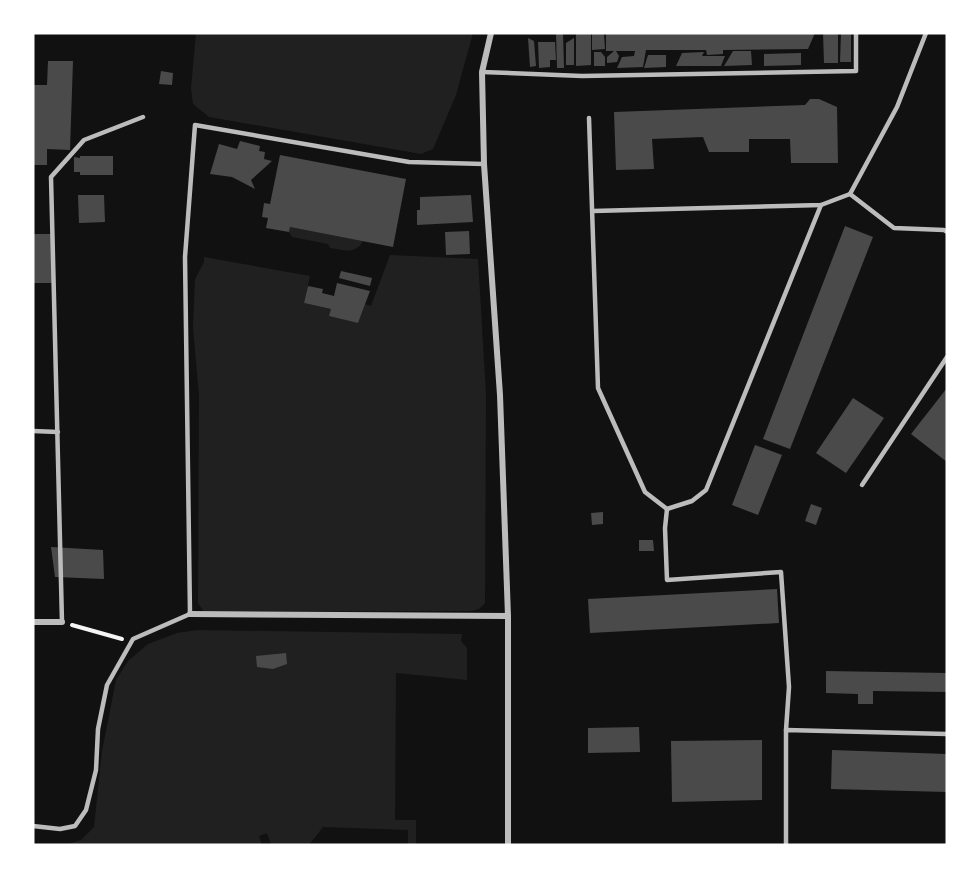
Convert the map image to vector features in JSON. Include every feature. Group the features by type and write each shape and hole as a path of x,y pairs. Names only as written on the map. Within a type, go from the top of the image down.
{"street":[{"path":"491,33 482,72 484,164 500,395 508,616 508,845"},
{"path":"190,614 508,616"},
{"path":"33,622 62,622"}],"lane":[{"path":"482,72 582,75 856,70 856,33"},
{"path":"593,211 821,205 850,194 897,107 927,33"},
{"path":"62,622 51,177 84,140 143,117"},
{"path":"589,118 598,388 645,492 667,509"},
{"path":"33,826 60,829 75,826 86,810 96,770 98,729 107,685 133,639 190,614 185,257 195,125 409,162 484,164"},
{"path":"850,194 894,228 947,232"},
{"path":"667,509 692,501 706,490 821,205"},
{"path":"862,485 947,357"},
{"path":"33,431 58,432"},
{"path":"667,509 665,528 667,580 781,572 789,687 786,730 786,845"},
{"path":"786,730 947,734"}],"path":[{"path":"62,622 122,639"}],"shaded area":[{"path":"196,33 473,33 456,95 433,149 421,154 209,117 193,104 191,88"},
{"path":"290,227 363,241 353,250 330,248 328,244 292,237 289,232"},
{"path":"390,255 478,259 486,394 485,603 479,609 471,611 204,612 198,603 199,396 193,327 195,279 204,262 204,257 310,276 304,303 331,309 330,316 358,323 365,304 371,306"},
{"path":"197,630 462,634 461,641 467,648 467,680 396,673 395,820 416,820 416,845 408,845 408,830 323,827 309,845 271,845 267,833 259,836 262,845 64,845 81,840 94,827 102,751 116,680 128,661 148,644 177,633"}],"building":[{"path":"556,33 563,33 564,68 557,68"},
{"path":"576,33 591,33 591,65 576,66"},
{"path":"592,33 604,33 605,49 592,50"},
{"path":"606,33 815,33 808,49 723,50 723,54 707,55 706,50 646,50 643,67 617,68 622,57 634,56 635,51 616,51 619,56 617,62 607,63 607,57 614,51 606,51"},
{"path":"823,33 838,33 838,63 824,63"},
{"path":"841,33 851,33 851,62 840,62"},
{"path":"528,38 534,41 536,66 530,67"},
{"path":"574,38 574,65 566,65 566,43"},
{"path":"538,42 555,42 556,60 550,60 550,67 539,68"},
{"path":"733,51 751,51 752,65 724,66"},
{"path":"594,52 601,52 605,57 605,66 594,66"},
{"path":"704,52 702,56 725,56 721,66 676,66 682,53"},
{"path":"801,53 801,65 764,66 764,54"},
{"path":"648,55 666,55 666,67 644,68"},
{"path":"48,61 73,61 70,150 47,149 47,165 33,165 33,85 47,85"},
{"path":"161,71 173,73 172,85 159,84"},
{"path":"810,99 819,99 837,107 838,163 791,163 790,139 749,139 749,152 709,152 703,137 652,139 654,169 616,170 614,112 805,105"},
{"path":"240,141 260,146 259,151 265,152 264,159 272,161 251,180 255,189 232,177 210,174 219,144 237,149"},
{"path":"280,155 406,179 393,247 290,227 289,232 266,228 268,218 262,217 264,203 270,204"},
{"path":"80,156 113,156 113,175 80,175 80,172 74,172 74,157 80,158"},
{"path":"78,195 104,195 105,222 79,223"},
{"path":"471,195 473,222 417,225 420,197"},
{"path":"845,226 873,237 790,449 763,439"},
{"path":"469,231 470,254 446,255 445,232"},
{"path":"33,234 52,234 53,283 33,283"},
{"path":"341,271 372,278 370,286 339,278"},
{"path":"337,283 370,291 358,323 329,316 331,309 304,303 308,286 323,289 322,293 334,296"},
{"path":"947,388 947,462 911,434"},
{"path":"853,398 884,418 846,473 816,453"},
{"path":"755,445 782,455 758,515 732,505"},
{"path":"811,504 822,508 816,525 805,521"},
{"path":"603,512 603,524 592,525 591,513"},
{"path":"639,540 653,540 654,551 639,551"},
{"path":"51,547 103,550 104,579 55,577"},
{"path":"777,589 779,623 590,633 588,599"},
{"path":"286,653 287,664 273,669 257,667 256,656"},
{"path":"826,671 947,673 947,692 873,691 873,704 858,704 858,694 826,693"},
{"path":"639,727 640,752 588,753 588,728"},
{"path":"762,740 762,800 672,802 671,741"},
{"path":"832,750 947,754 947,792 831,789"}]}
